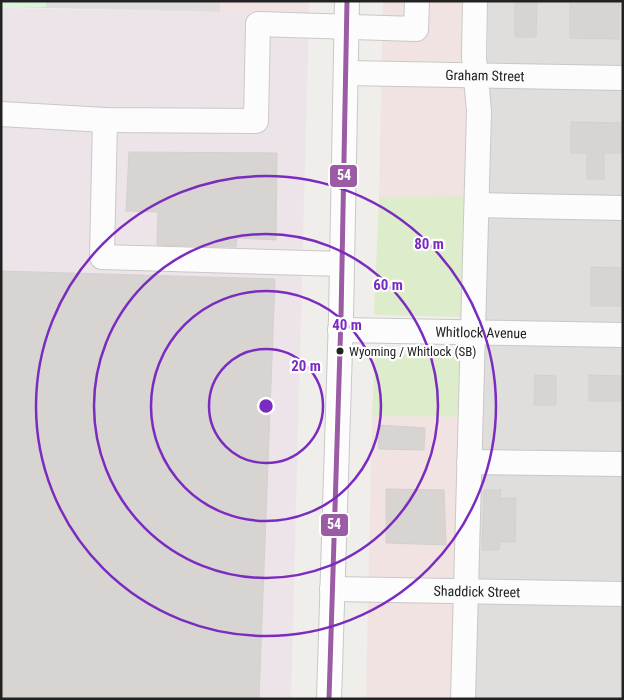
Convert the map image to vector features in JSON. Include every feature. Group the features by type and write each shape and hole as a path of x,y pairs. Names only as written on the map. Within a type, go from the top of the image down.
{"street":[{"path":"329,699 342,264 346,1"},
{"path":"1,114 105,120 256,121 258,24 416,29 417,1"},
{"path":"463,699 480,112 474,57 475,1"},
{"name":"Graham Street","path":"346,73 623,78"},
{"path":"105,120 102,257 342,264"},
{"path":"477,205 623,208"},
{"name":"Whitlock Avenue","path":"340,330 623,335"},
{"path":"469,462 623,464"},
{"name":"Shaddick Street","path":"332,589 623,594"}],"shaded area":[{"path":"1,1 220,1 220,12 1,7"},
{"path":"220,1 309,1 309,14 220,12"},
{"path":"383,1 488,1 485,196 379,197"},
{"path":"488,1 623,1 623,699 474,699 482,417"},
{"path":"1,8 309,14 291,699 1,699"},
{"path":"372,416 482,417 474,699 366,699"}],"green space":[{"path":"1,1 46,1 46,7 1,7"},
{"path":"468,196 464,317 374,315 379,197"},
{"path":"375,354 463,355 464,417 372,416"}],"building":[{"path":"515,1 537,1 536,37 515,37"},
{"path":"570,1 619,1 619,39 570,38"},
{"path":"571,122 623,123 623,153 604,153 604,179 587,179 587,153 571,153"},
{"path":"129,152 277,153 276,240 237,238 236,247 157,245 158,212 126,211"},
{"path":"591,267 623,268 623,306 591,306"},
{"path":"1,271 275,279 259,699 1,699"},
{"path":"535,375 556,376 556,405 534,405"},
{"path":"589,375 623,376 623,401 589,401"},
{"path":"378,425 425,428 424,450 379,449"},
{"path":"386,489 444,490 446,545 386,543"},
{"path":"484,490 501,490 500,498 516,498 515,542 500,542 499,550 482,550"}],"transit line":[{"name":"54","path":"329,699 341,317 347,1"}],"place":[{"name":"Wyoming / Whitlock (SB)","path":"340,351"}]}
